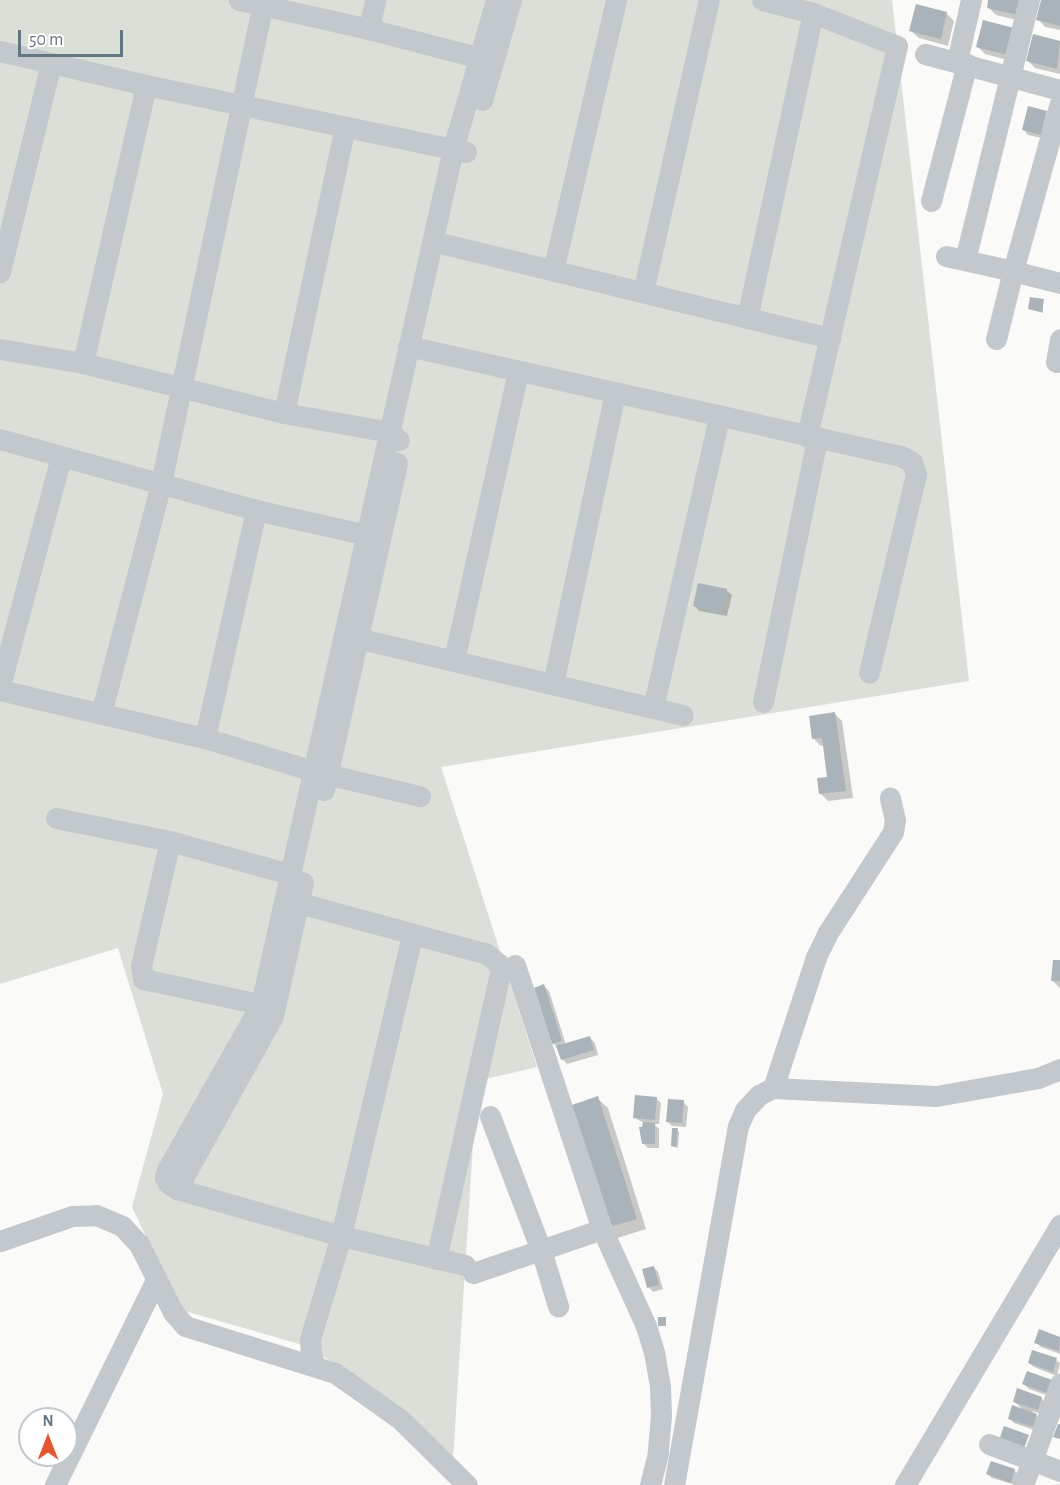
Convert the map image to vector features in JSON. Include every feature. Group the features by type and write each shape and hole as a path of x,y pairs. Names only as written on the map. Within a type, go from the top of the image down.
{"street":[{"path":"239,0 264,2 486,59"},
{"path":"369,29 375,0"},
{"path":"496,0 486,59 460,150 269,1006 166,1170 168,1184 177,1189 341,1236 469,1269 541,1250 602,1229"},
{"path":"486,59 512,0"},
{"path":"553,271 616,0"},
{"path":"643,292 709,0"},
{"path":"762,0 813,13 897,46 830,338 763,702"},
{"path":"931,201 962,63 970,0"},
{"path":"1029,0 956,258 1060,282"},
{"path":"101,714 161,483 264,2"},
{"path":"747,318 813,13"},
{"path":"0,51 146,85 460,150"},
{"path":"926,54 1009,74 1060,90"},
{"path":"0,272 51,63"},
{"path":"83,363 146,85"},
{"path":"996,339 1060,103"},
{"path":"284,413 345,126"},
{"path":"439,242 830,338"},
{"path":"1056,362 1060,339"},
{"path":"415,347 812,438 902,456 912,462 916,474 869,674"},
{"path":"0,349 83,363 284,413 396,437"},
{"path":"454,660 518,371"},
{"path":"553,684 615,393"},
{"path":"653,708 719,417"},
{"path":"0,439 256,510 372,537"},
{"path":"61,457 0,688 205,738 320,772 420,796"},
{"path":"205,738 256,510"},
{"path":"351,636 683,715"},
{"path":"291,901 290,874 320,772"},
{"path":"774,1088 816,957 827,934 893,832 895,820 890,798"},
{"path":"56,818 170,841 290,874"},
{"path":"170,841 141,966 143,979 269,1006"},
{"path":"291,901 494,958 499,964 500,973 436,1259"},
{"path":"315,1366 310,1354 310,1339 341,1236 412,935"},
{"path":"515,965 602,1229 646,1326 660,1386 657,1453 650,1485"},
{"path":"674,1485 738,1126 745,1110 759,1095 774,1088 936,1096 1038,1078 1060,1069"},
{"path":"490,1116 541,1250 558,1306"},
{"path":"0,1241 72,1216 96,1215 122,1226 139,1244 172,1312 184,1326 335,1373 400,1419 467,1485"},
{"path":"905,1485 1060,1225"},
{"path":"55,1485 156,1280"},
{"path":"1023,1485 1060,1384"},
{"path":"989,1444 1060,1471"}],"shaded area":[{"path":"0,0 892,0 969,681 441,767 537,1067 477,1081 453,1459 313,1348 181,1310 132,1207 163,1094 118,948 0,984"}],"building":[{"path":"988,0 1022,0 1018,15 987,8"},
{"path":"1041,0 1060,0 1060,26 1036,20"},
{"path":"916,4 947,12 941,39 909,31"},
{"path":"983,20 1014,28 1007,55 976,47"},
{"path":"1033,34 1060,41 1057,69 1026,61"},
{"path":"1028,106 1047,111 1041,135 1022,130"},
{"path":"1030,297 1044,299 1042,312 1028,309"},
{"path":"698,583 727,589 722,613 693,606"},
{"path":"835,712 846,791 819,794 817,778 827,777 822,738 812,739 809,716"},
{"path":"1053,960 1060,960 1060,981 1051,981"},
{"path":"544,984 562,1041 552,1044 534,988"},
{"path":"590,1036 594,1050 561,1060 556,1046"},
{"path":"635,1095 657,1097 655,1120 633,1118"},
{"path":"598,1096 637,1219 602,1229 572,1105"},
{"path":"668,1099 684,1100 682,1123 666,1122"},
{"path":"643,1122 655,1123 655,1144 642,1144 639,1127 642,1127"},
{"path":"672,1128 678,1128 676,1147 671,1146"},
{"path":"654,1266 659,1285 647,1288 642,1269"},
{"path":"658,1317 666,1317 666,1326 658,1326"},
{"path":"1039,1329 1060,1337 1059,1351 1034,1343"},
{"path":"1032,1350 1057,1358 1053,1372 1028,1363"},
{"path":"1027,1371 1052,1380 1047,1393 1022,1384"},
{"path":"1017,1388 1042,1397 1038,1410 1013,1402"},
{"path":"1012,1405 1037,1414 1033,1427 1008,1419"},
{"path":"1060,1424 1060,1439 1053,1437"},
{"path":"1004,1426 1029,1435 1024,1448 999,1440"},
{"path":"991,1461 1015,1469 1011,1483 986,1474"}]}
